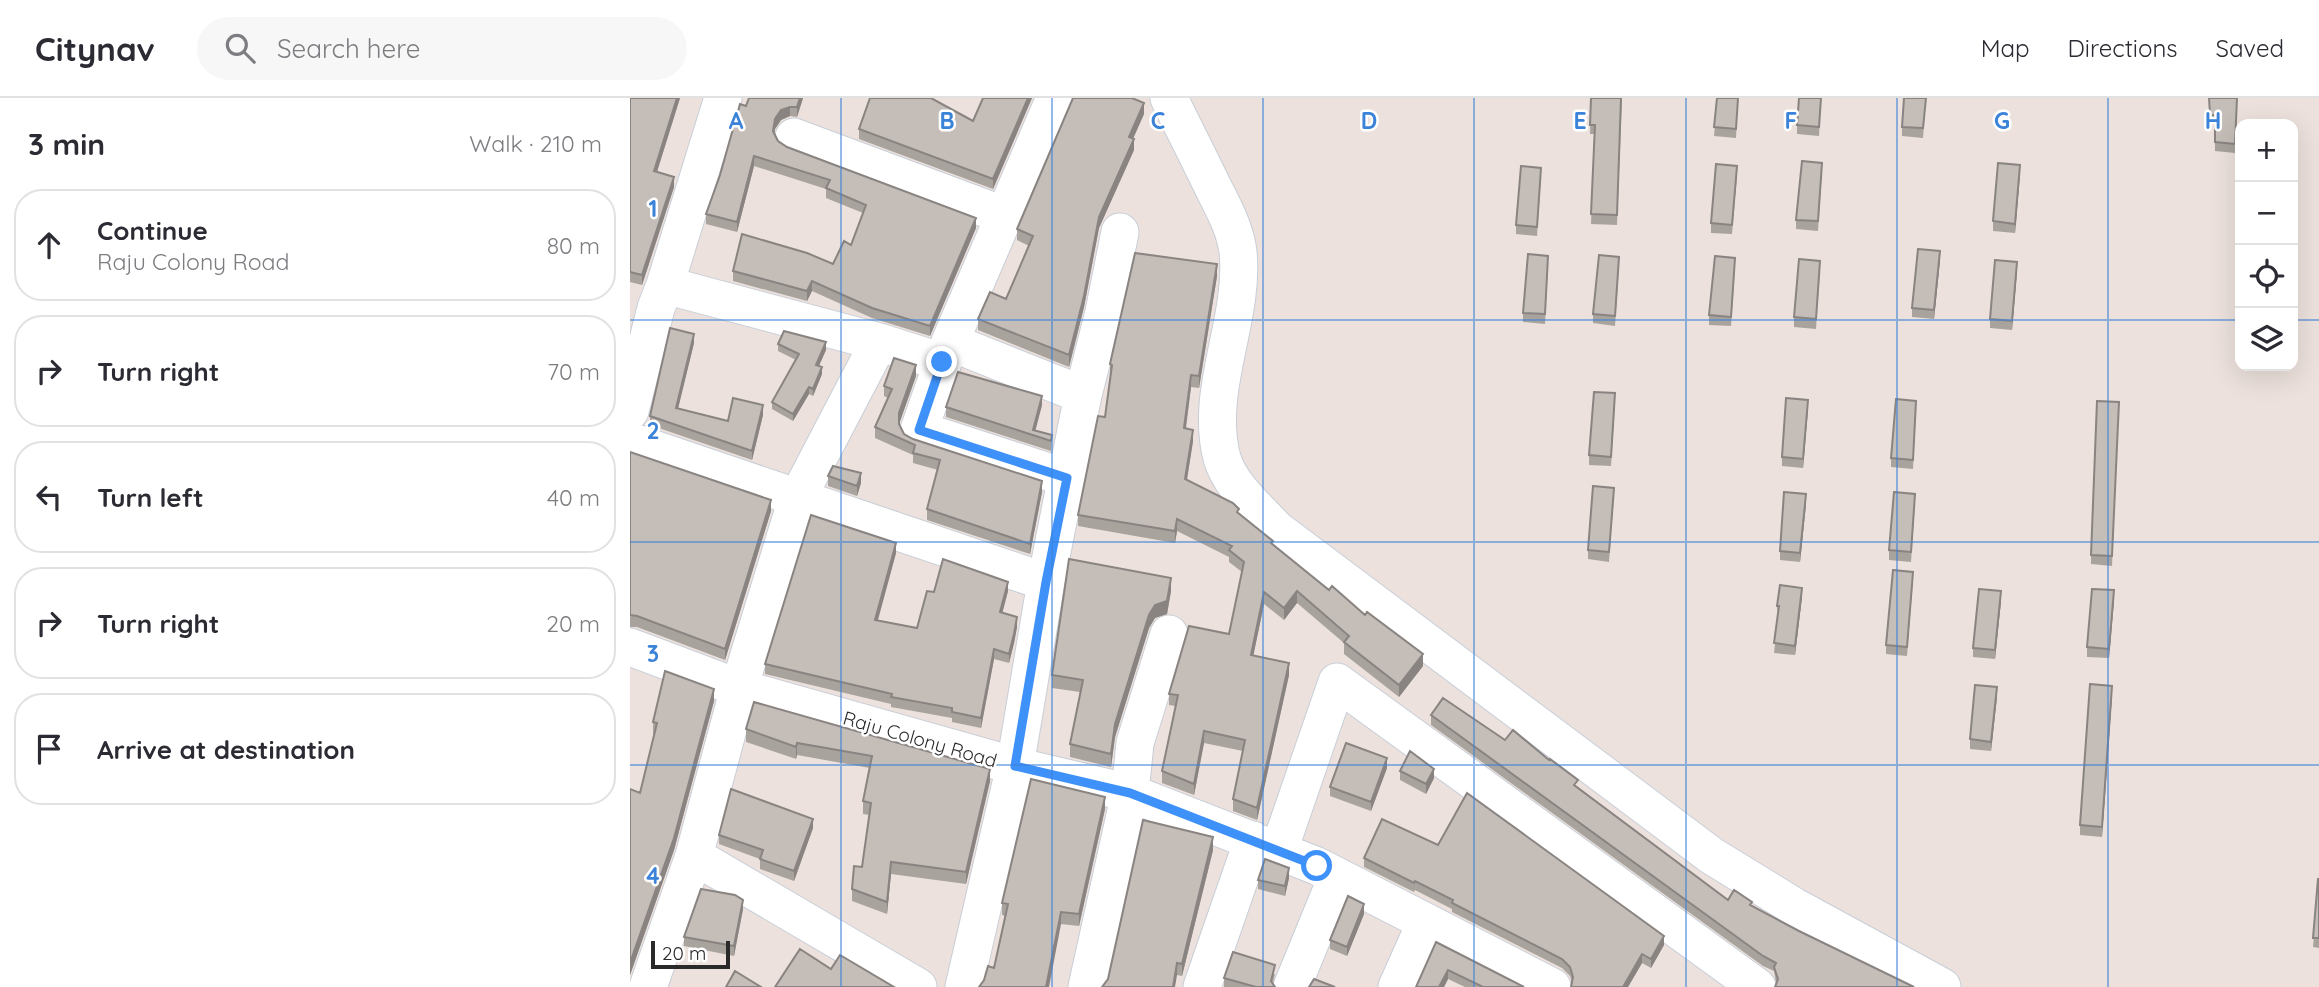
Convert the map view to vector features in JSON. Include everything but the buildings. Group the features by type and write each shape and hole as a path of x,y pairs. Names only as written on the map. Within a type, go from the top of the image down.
{"street":[{"path":"630,411 650,298 723,98"},
{"path":"1055,98 946,352 919,430 1067,478"},
{"path":"1169,98 1230,221 1238,251 1239,285 1221,390 1218,426 1222,459 1239,489 1276,529 1712,856 1795,907 1942,987"},
{"path":"794,137 1003,215"},
{"path":"964,987 1015,766 1046,582 1083,395 1104,312 1120,232"},
{"path":"650,298 879,342 946,352 1083,395"},
{"path":"648,987 694,856 739,688 797,499 879,342"},
{"path":"630,441 1046,582"},
{"path":"1087,987 1130,793 1135,743 1169,634"},
{"name":"Raju Colony Road","path":"630,647 739,688 1015,766 1130,793 1266,845 1338,877 1426,922 1499,976 1552,987"},
{"path":"1202,987 1337,682 1757,987"},
{"path":"694,856 918,987"},
{"path":"1292,987 1338,877"},
{"path":"1397,987 1426,922"}],"route":[{"path":"942,362 919,430 1067,478 1046,582 1015,766 1130,793 1317,866"}]}
